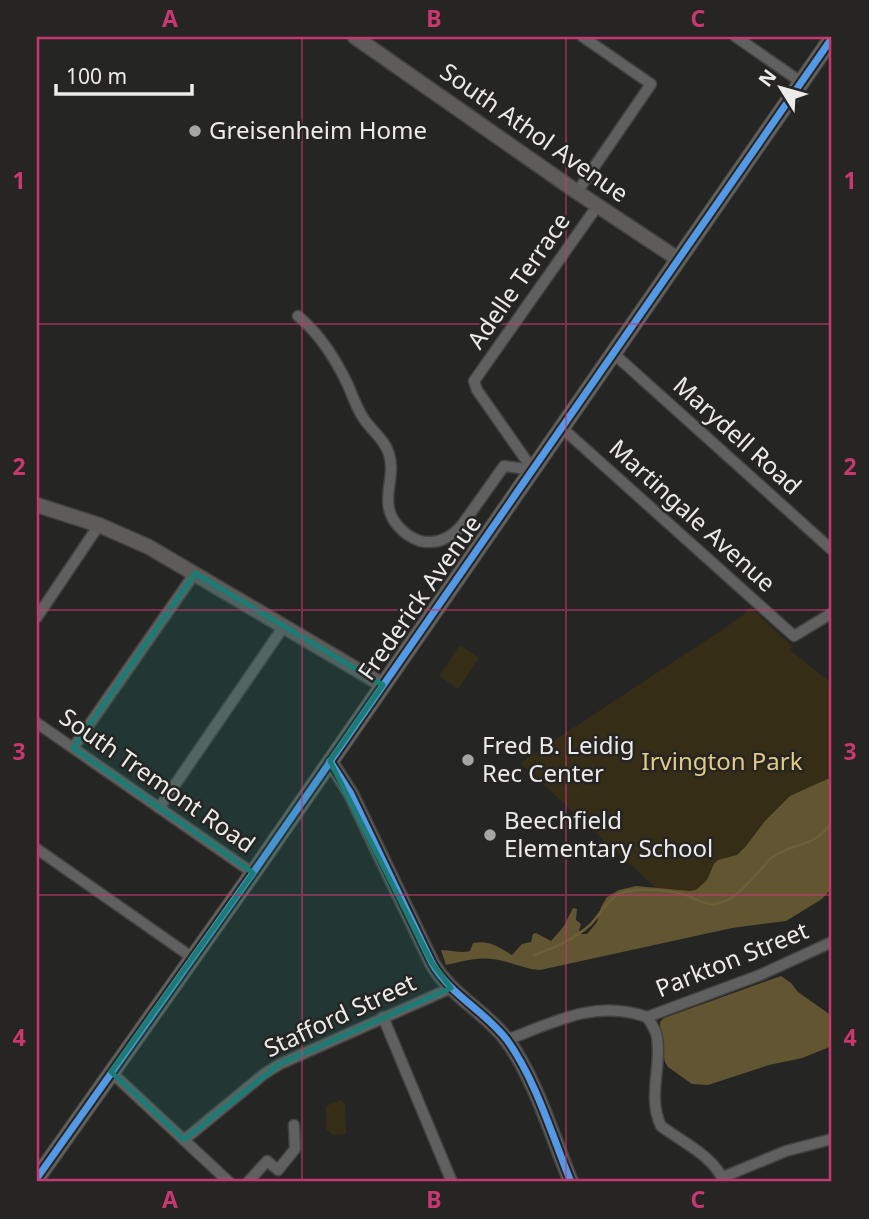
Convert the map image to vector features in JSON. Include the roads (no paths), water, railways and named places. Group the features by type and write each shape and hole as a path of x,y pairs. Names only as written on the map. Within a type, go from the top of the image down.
{"main road":[{"name":"Frederick Avenue","path":"37,1178 253,873 832,38"}],"street":[{"name":"Adelle Terrace","path":"578,192 652,84 583,37"},
{"path":"736,37 802,82"},
{"name":"South Athol Avenue","path":"360,41 678,259"},
{"name":"Adelle Terrace","path":"533,470 477,390 474,381 597,205"},
{"path":"298,316 318,335 340,369 365,420 384,443 389,454 391,473 387,503 394,521 407,535 425,542 446,539 463,525 504,466 533,470"},
{"name":"Marydell Road","path":"613,353 832,550"},
{"name":"Martingale Avenue","path":"561,427 794,636 832,613"},
{"path":"37,505 99,526 149,547 383,685"},
{"path":"37,617 99,526"},
{"path":"73,748 195,573"},
{"path":"159,808 284,626"},
{"name":"South Tremont Road","path":"37,723 253,873"},
{"path":"330,761 351,794 440,977 507,1040 528,1076 571,1182"},
{"path":"37,849 192,958"},
{"name":"Parkton Street","path":"647,1017 760,975 832,942"},
{"name":"Stafford Street","path":"184,1140 280,1064 451,988"},
{"path":"507,1040 561,1019 594,1011 632,1012 647,1017 657,1036 655,1104 661,1126 708,1160 724,1180 786,1151 832,1139"},
{"path":"383,1017 452,1182"},
{"path":"111,1072 229,1182"},
{"path":"248,1182 267,1161 278,1170 295,1149 294,1125"}],"waterway":[{"path":"534,955 577,935 590,925 610,900 625,892 668,891 709,904 728,900 741,891 773,857 818,837 832,822"}],"place":[{"name":"Greisenheim Home","path":"195,131"},
{"name":"Fred B. Leidig Rec Center","path":"468,760"},
{"name":"Beechfield Elementary School","path":"490,835"}],"park label":[{"name":"Irvington Park","path":"722,762"}]}
